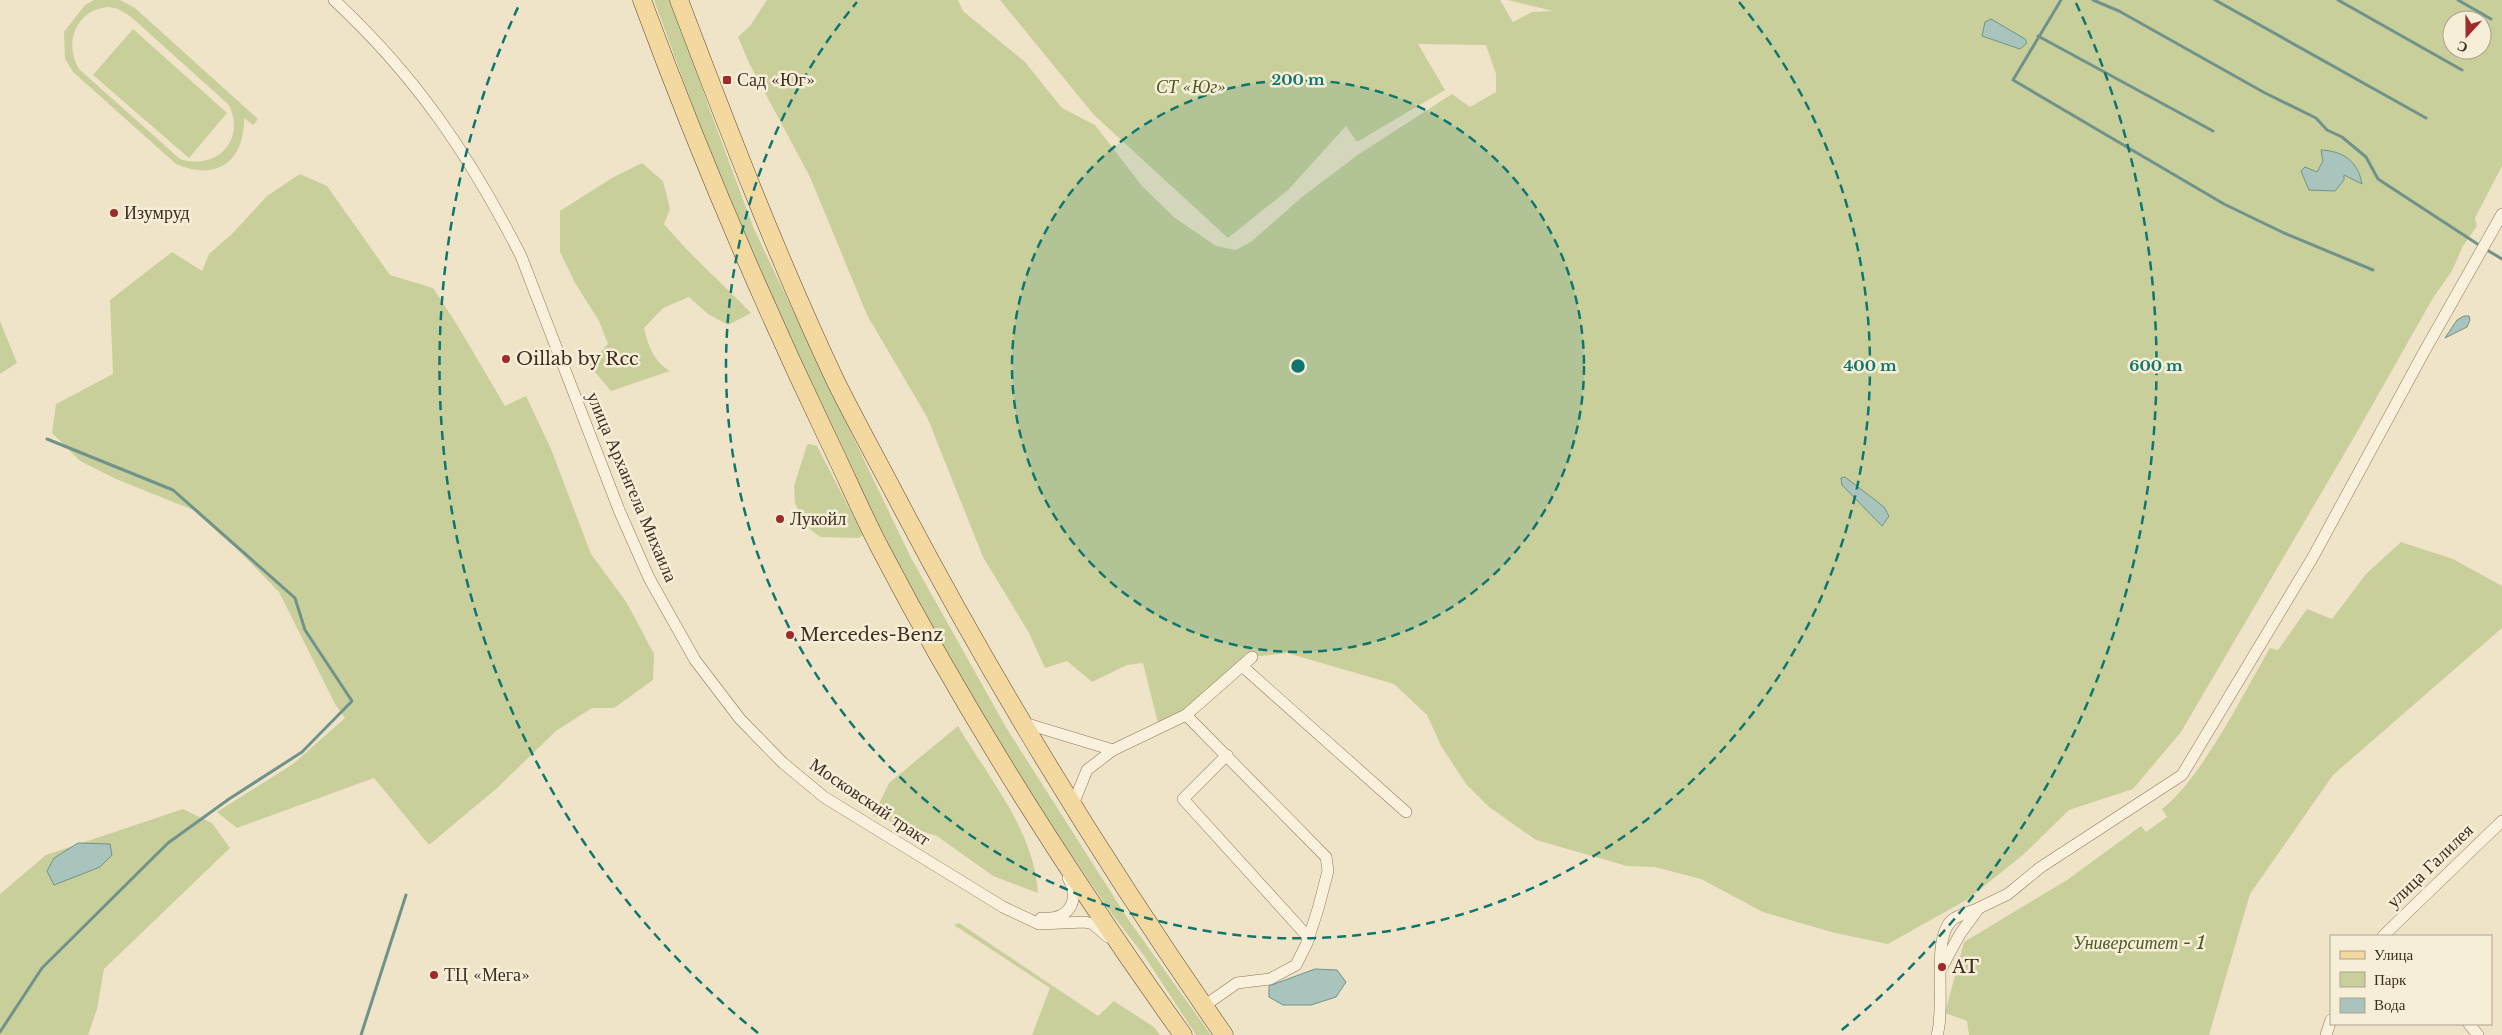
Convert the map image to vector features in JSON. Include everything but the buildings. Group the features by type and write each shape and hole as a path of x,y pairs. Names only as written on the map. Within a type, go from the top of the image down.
{"main road":[{"path":"642,0 710,175 775,327 876,539 977,723 1053,845 1130,961 1183,1035"},
{"path":"679,0 780,260 837,384 935,570 1021,722 1072,807 1224,1035"}],"street":[{"name":"улица Архангела Михаила","path":"334,0 393,58 415,85 463,152 501,216 521,256 619,510 641,561 658,597 695,660"},
{"path":"1937,1035 1940,1016 1941,969 1960,934 1979,908 2008,894 2041,867 2182,775 2313,557 2424,352 2498,229 2502,214"},
{"path":"1072,807 1087,770 1113,750 1186,715 1252,657"},
{"name":"Московский тракт","path":"695,660 740,719 804,782 851,815 1004,908 1039,924 1084,922 1093,924 1130,961"},
{"path":"1242,666 1406,812"},
{"path":"1186,715 1326,857 1328,871 1309,938 1296,965 1270,979 1237,983 1204,1006"},
{"path":"1021,722 1113,750"},
{"path":"1227,755 1183,798 1309,938"},
{"name":"улица Галилея","path":"2387,935 2502,821"},
{"name":"Московский тракт","path":"1004,908 1044,918 1060,915 1070,908 1075,894 1055,855 1053,845"},
{"path":"2326,1035 2330,1023"},
{"path":"2469,1025 2478,1035"}],"green space":[{"path":"94,0 120,0 135,8 258,119 253,125 244,118 243,133 239,146 225,164 215,169 204,170 190,169 176,164 73,72 65,59 64,32 85,5","holes":["109,7 118,9 130,16 229,105 234,130 231,141 225,150 206,161 193,162 180,159 79,69 74,59 72,48 73,38 81,20 98,9"]},
{"path":"654,0 672,0 708,105 754,229 910,556 1007,729 1128,919 1211,1035 1196,1035 1145,957 1112,914 1026,789 968,694 883,538 760,274 714,165"},
{"name":"СТ «Юг»","path":"767,0 958,0 963,11 1025,62 1062,108 1095,125 1142,186 1175,218 1216,246 1236,250 1251,242 1302,197 1359,154 1452,94 1470,107 1496,92 1496,74 1486,45 1418,44 1445,90 1357,142 1346,126 1288,190 1228,238 1094,115 1000,0 1500,0 1513,22 1532,12 1553,11 1508,0 2502,0 2502,166 2475,218 2477,226 2463,246 2452,271 2433,298 2353,439 2181,732 2133,789 2069,810 2024,854 1968,899 1888,944 1835,933 1763,912 1701,879 1655,867 1627,866 1536,840 1489,807 1466,784 1441,746 1427,715 1394,684 1287,653 1252,657 1186,715 1159,727 1143,663 1127,665 1092,682 1067,661 1045,668 1029,633 983,557 927,417 867,315 810,177 749,63 738,37 750,26"},
{"path":"133,29 227,113 189,158 93,75"},
{"path":"642,163 663,181 670,209 664,224 751,313 728,325 708,314 689,297 663,308 644,328 652,353 670,371 611,391 589,365 608,344 599,321 575,283 560,252 560,211 612,178"},
{"path":"300,174 327,186 390,275 433,288 505,406 526,396 551,449 591,554 627,603 654,654 653,680 614,708 592,708 556,731 496,789 429,845 374,778 237,828 217,812 293,764 345,718 335,704 279,592 242,554 193,510 116,479 80,461 52,433 56,404 113,374 110,300 172,252 202,271 209,254 232,234 267,196"},
{"path":"0,321 17,363 0,374"},
{"path":"807,445 817,446 863,535 859,538 820,537 806,526 795,503 794,486"},
{"name":"Университет - 1","path":"2401,542 2453,559 2502,586 2502,628 2333,775 2250,894 2209,1035 1969,1035 1967,1021 1945,1013 1964,942 2067,880 2141,826 2146,832 2167,817 2162,809 2177,795 2207,757 2270,648 2278,650 2307,609 2332,619 2366,574"},
{"path":"958,726 1019,826 1035,870 1038,893 993,876 937,836 873,816 889,783"},
{"path":"183,809 212,823 230,848 104,969 97,1009 88,1035 0,1035 0,894 46,855"},
{"path":"959,923 1098,1016 1114,1001 1154,1027 1160,1035 1032,1035 1050,988 954,925"}],"water":[{"path":"1991,19 2025,39 2027,43 2020,49 1982,36 1985,22"},
{"path":"2321,150 2336,152 2353,163 2362,184 2344,175 2344,180 2335,191 2309,190 2301,171 2305,167 2317,172 2323,161"},
{"path":"2464,316 2469,316 2470,320 2467,327 2445,338 2457,320"},
{"path":"1845,477 1884,507 1889,516 1882,526 1842,485 1841,478"},
{"path":"78,843 110,844 112,855 100,867 54,885 47,871 54,858"},
{"path":"1315,969 1337,970 1346,982 1336,997 1311,1005 1283,1005 1269,997 1269,986"}],"waterway":[{"path":"2061,0 2013,80 2224,204 2284,233 2373,270"},
{"path":"2093,0 2119,11 2265,93 2316,118 2327,130 2342,137 2366,157 2378,179 2479,245"},
{"path":"2215,0 2426,118"},
{"path":"2338,0 2462,70"},
{"path":"2458,0 2475,10"},
{"path":"2038,36 2213,131"},
{"path":"2487,250 2502,259"},
{"path":"0,1032 42,968 168,843 229,799 302,752 352,701 305,630 295,598 173,490 47,439"},
{"path":"361,1035 406,895"}],"place":[{"name":"Сад «Юг»","path":"727,80"},
{"name":"Изумруд","path":"114,213"},
{"name":"Oillab by Rcc","path":"506,359"},
{"name":"Лукойл","path":"780,519"},
{"name":"Mercedes-Benz","path":"790,635"},
{"name":"AT","path":"1942,967"},
{"name":"ТЦ «Мега»","path":"434,975"}]}
